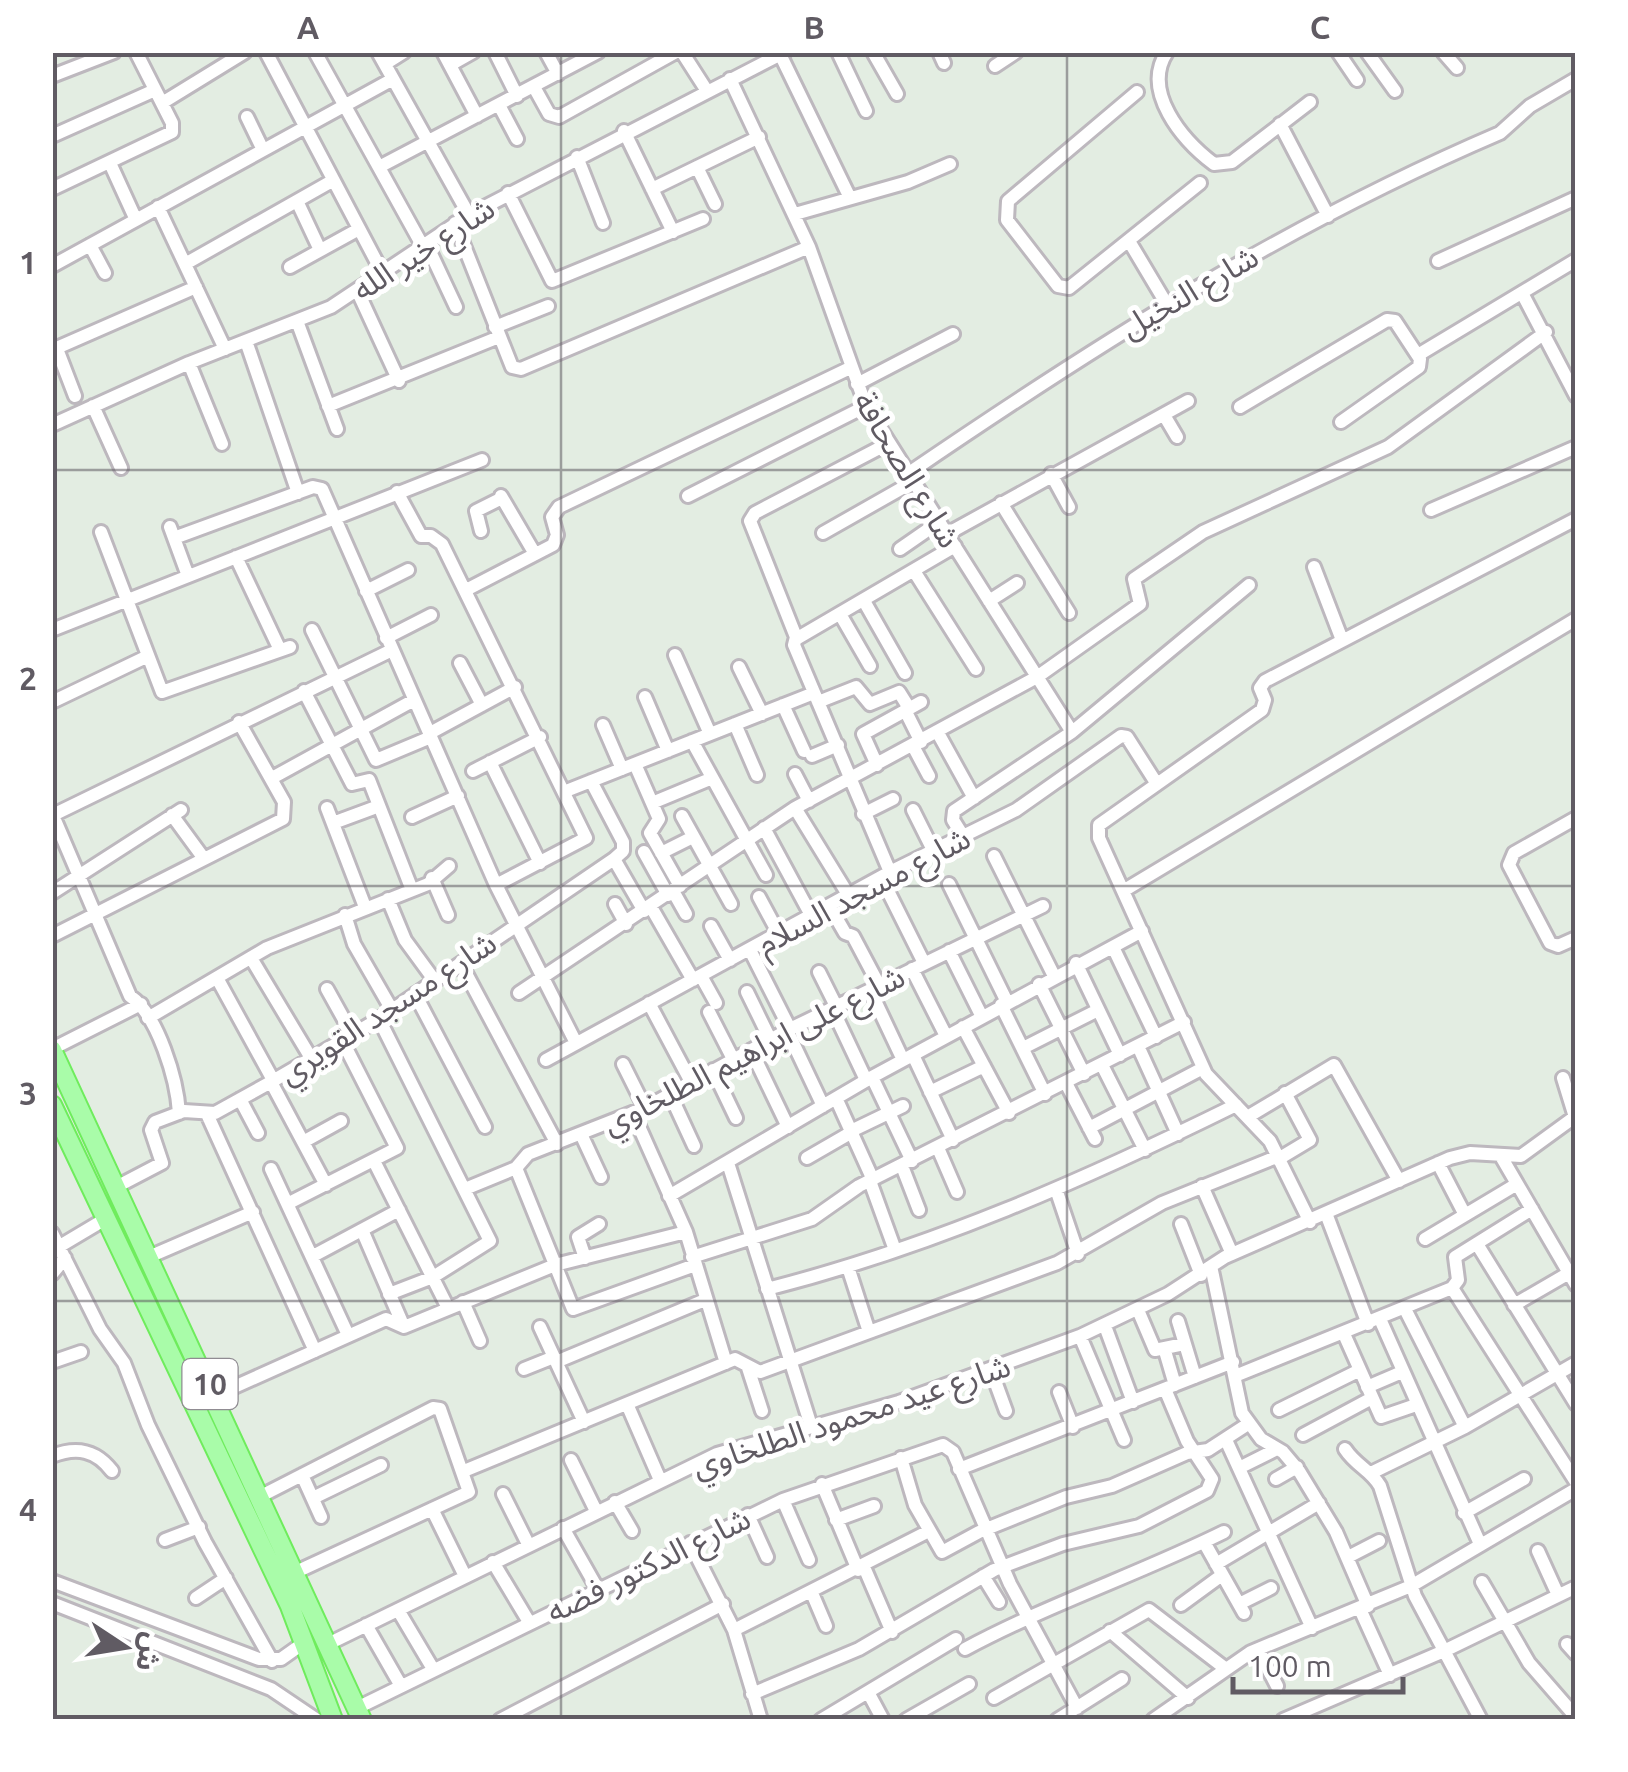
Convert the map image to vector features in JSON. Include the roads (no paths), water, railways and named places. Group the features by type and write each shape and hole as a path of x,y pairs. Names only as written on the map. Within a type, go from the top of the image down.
{"main road":[{"name":"10","path":"52,1049 360,1714"},
{"name":"10","path":"52,1105 305,1642 333,1720"},
{"path":"218,1454 238,1444"}],"street":[{"path":"52,76 114,52"},
{"path":"52,190 168,136 173,126 136,52"},
{"path":"162,103 245,52"},
{"path":"266,52 382,272"},
{"path":"315,52 456,307"},
{"path":"404,52 382,58 468,214"},
{"path":"473,52 447,59 477,116"},
{"path":"495,52 518,96"},
{"path":"546,52 558,74"},
{"path":"379,167 598,52"},
{"path":"534,87 549,114 559,118 679,52 707,91"},
{"path":"838,52 866,111"},
{"path":"873,52 897,94"},
{"path":"1168,52 1157,73 1158,96 1214,164 1232,162 1310,102"},
{"path":"1367,52 1395,91"},
{"path":"1443,52 1457,68"},
{"path":"782,53 850,198"},
{"name":"شارع خير الله","path":"52,425 189,363 297,321 357,290 468,214 782,53"},
{"path":"1346,55 1357,80"},
{"path":"52,266 393,79"},
{"name":"شارع الصحافة","path":"730,80 810,247 866,406 1072,732"},
{"name":"شارع النخيل","path":"823,533 904,487 908,473 1166,303 1328,216 1500,133 1530,106 1576,80"},
{"path":"52,136 155,90"},
{"path":"1137,92 1008,202 1004,211 1007,220 1061,288 1072,286 1200,183"},
{"path":"499,105 517,139"},
{"path":"247,116 263,150"},
{"path":"1280,124 1328,216"},
{"path":"624,131 673,232"},
{"path":"652,188 759,137"},
{"path":"577,156 603,223"},
{"path":"110,163 136,220"},
{"path":"794,214 908,182 950,164"},
{"path":"697,167 715,204"},
{"path":"185,264 332,180"},
{"path":"508,194 552,282 703,219"},
{"path":"1438,261 1576,198"},
{"path":"297,200 320,250"},
{"path":"158,207 226,349"},
{"path":"456,223 512,367 526,368 810,247"},
{"path":"290,266 358,230"},
{"path":"1129,241 1166,303"},
{"path":"90,244 105,273"},
{"path":"1418,356 1576,260"},
{"path":"75,396 54,349 196,287"},
{"path":"357,290 399,381"},
{"path":"1522,292 1576,396"},
{"path":"328,406 399,381 548,306"},
{"path":"1240,406 1390,320 1398,323 1418,356 1417,369 1341,422"},
{"path":"297,321 338,430"},
{"path":"519,994 802,804 1037,677 1140,604 1134,579 1204,532 1388,447 1546,332"},
{"path":"857,384 953,334"},
{"path":"246,341 298,493"},
{"path":"189,363 222,444"},
{"path":"466,590 555,543 552,517 559,507 850,368"},
{"path":"900,549 947,534 1188,401"},
{"path":"94,406 121,468"},
{"path":"688,496 866,406"},
{"path":"1164,414 1177,437"},
{"path":"889,444 755,513 750,522 796,640 794,646 851,778 850,786 946,1036"},
{"path":"1431,510 1576,447"},
{"path":"52,630 482,460"},
{"path":"1051,474 1070,506"},
{"path":"188,576 172,533 312,487 328,487 334,520 496,886 576,1042"},
{"path":"398,492 420,536 431,536 442,544 540,737 586,838 496,886"},
{"path":"481,530 476,511 502,497 534,554"},
{"path":"1001,503 1069,614"},
{"path":"1310,1222 1279,1157 1249,1116 1204,1068 1098,830 1105,816 1262,710 1265,700 1260,688 1264,681 1576,519"},
{"path":"100,532 146,658 164,693 285,648 236,557"},
{"path":"796,640 914,571 947,534"},
{"path":"1314,567 1342,640"},
{"path":"366,592 408,570"},
{"path":"914,571 976,669"},
{"path":"989,600 1017,583"},
{"path":"963,836 953,812 1072,732 1250,585"},
{"path":"864,600 905,673"},
{"path":"840,614 870,666"},
{"path":"118,1186 162,1162 151,1126 179,1112 174,1076 141,1004 130,996 93,916 53,814 335,677 431,615"},
{"path":"1123,891 1576,619"},
{"path":"312,630 380,762 515,687"},
{"path":"676,655 710,734"},
{"path":"52,702 146,658"},
{"path":"460,662 482,705"},
{"path":"739,667 762,714"},
{"path":"566,791 784,706 856,686 868,703 899,692 912,707 917,744 929,776"},
{"path":"304,691 352,784 369,781 412,890"},
{"path":"645,697 668,751"},
{"path":"272,778 414,700"},
{"path":"784,706 808,754 838,745"},
{"path":"877,765 862,734 912,707"},
{"path":"52,936 202,856 283,818 286,806 239,722"},
{"path":"735,724 757,776"},
{"path":"603,725 622,769"},
{"path":"938,733 974,798"},
{"name":"شارع مسجد السلام","path":"546,1060 933,850 1016,810 1121,736 1127,737 1155,782"},
{"path":"473,771 540,737"},
{"path":"692,742 744,842 766,875"},
{"path":"490,762 540,863"},
{"path":"636,764 659,822 650,833 686,914"},
{"path":"795,774 802,804 849,896"},
{"path":"652,803 710,779"},
{"path":"591,781 623,842 622,851 614,858 697,978 733,1059"},
{"path":"412,817 458,796"},
{"path":"863,814 893,799"},
{"path":"333,823 379,806"},
{"path":"328,808 365,907"},
{"path":"913,810 933,850"},
{"path":"52,892 176,812 202,856"},
{"path":"682,816 731,904"},
{"path":"1570,941 1550,943 1508,864 1514,852 1576,818"},
{"path":"764,828 812,916"},
{"path":"661,853 692,837"},
{"path":"644,852 674,891"},
{"path":"994,856 1054,976"},
{"name":"شارع مسجد القويري","path":"179,1112 207,1114 272,1081 392,1010 586,882 614,858"},
{"path":"148,1018 251,958 345,914 412,890 449,866"},
{"path":"432,878 448,915"},
{"path":"948,884 1045,1094"},
{"path":"759,896 780,936"},
{"path":"388,898 406,940 434,982"},
{"path":"615,904 626,924"},
{"path":"830,906 845,933 853,936 908,1057 953,1140"},
{"name":"شارع على ابراهيم الطلخاوي","path":"466,1189 516,1168 528,1154 639,1110 788,1029 1043,906"},
{"path":"345,914 354,944 392,1010"},
{"path":"711,926 730,960"},
{"path":"670,1196 908,1057 1076,963 1142,931"},
{"path":"1112,946 1156,1037"},
{"path":"750,950 788,1029 851,1132 895,1250"},
{"path":"949,951 982,1016"},
{"path":"251,958 311,1058"},
{"path":"1076,963 1120,1056"},
{"path":"461,964 557,1144"},
{"path":"819,972 888,1112 920,1210"},
{"path":"217,978 326,1185"},
{"path":"1039,984 1084,1074"},
{"path":"289,1204 394,1152 398,1144 328,990"},
{"path":"747,992 770,1039"},
{"path":"415,994 485,1127"},
{"path":"649,1003 692,1082"},
{"path":"52,1049 141,1004"},
{"path":"1023,1048 1098,1010"},
{"path":"379,1018 490,1241 433,1277 390,1294"},
{"path":"516,1168 570,1305 576,1310 753,1237 828,1212 872,1180 1184,1022"},
{"path":"962,1027 1009,1113"},
{"path":"1138,1046 1178,1134"},
{"path":"750,1050 788,1127"},
{"path":"623,1064 686,1232 726,1363"},
{"path":"1102,1065 1144,1150"},
{"path":"930,1092 984,1066"},
{"path":"1249,1116 1327,1066 1336,1066 1399,1182"},
{"path":"1066,1084 1092,1133 1124,1110 1204,1068"},
{"path":"713,1070 736,1118"},
{"path":"1514,1305 1572,1279 1502,1158 1530,1152 1575,1116 1563,1078"},
{"path":"748,1368 760,1372 1078,1254 1148,1210 1279,1157 1310,1140 1285,1093"},
{"path":"670,1094 694,1146"},
{"path":"240,1099 258,1132"},
{"path":"768,1289 848,1267 1057,1192 1236,1105"},
{"path":"806,1158 903,1106"},
{"path":"207,1114 316,1351"},
{"path":"304,1142 342,1121"},
{"path":"581,1134 601,1177"},
{"path":"938,1148 956,1192"},
{"name":"شارع عيد محمود الطلخاوي","path":"328,1644 660,1480 740,1446 898,1402 1106,1326 1232,1254 1327,1216 1438,1163 1470,1153 1502,1158"},
{"path":"374,1161 448,1308"},
{"path":"728,1163 810,1426"},
{"path":"1438,1163 1465,1215"},
{"path":"271,1169 348,1336"},
{"path":"1425,1238 1517,1184"},
{"path":"1202,1186 1232,1254"},
{"path":"1057,1192 1078,1254"},
{"path":"313,1256 399,1210"},
{"path":"1077,1708 1027,1617 959,1469 1073,1428 1195,1377 1234,1369 1344,1334 1452,1288 1458,1280 1455,1257 1532,1210"},
{"path":"151,1256 253,1212"},
{"path":"1327,1216 1480,1544"},
{"path":"52,1274 62,1252 107,1218"},
{"path":"585,1258 578,1237 599,1224"},
{"path":"1181,1224 1206,1271 1234,1369 1238,1404 1248,1424 1296,1467 1319,1502 1348,1557 1390,1675"},
{"path":"362,1230 404,1327"},
{"path":"404,1327 555,1266 686,1232"},
{"path":"52,1233 100,1329 124,1363 148,1425 272,1661"},
{"path":"1476,1244 1576,1404"},
{"path":"848,1267 869,1332"},
{"path":"1152,1720 1258,1649 1411,1586 1576,1486 1452,1288"},
{"path":"524,1370 705,1300"},
{"path":"464,1302 480,1342"},
{"path":"1405,1308 1465,1427"},
{"path":"1138,1310 1153,1348 1165,1351 1184,1344"},
{"path":"194,1405 391,1318 404,1327"},
{"path":"1178,1322 1195,1377"},
{"path":"1106,1326 1134,1402"},
{"path":"540,1327 584,1422"},
{"path":"1344,1334 1383,1418 1416,1405"},
{"path":"1080,1336 1124,1440"},
{"path":"752,1694 892,1632 984,1576 1064,1544 1139,1526 1211,1486 1170,1387 1165,1351"},
{"path":"52,1362 80,1352"},
{"path":"464,1472 740,1358 748,1368 762,1412"},
{"path":"1371,1473 1465,1427 1576,1363"},
{"path":"991,1370 1006,1412"},
{"path":"1279,1410 1360,1370"},
{"path":"1303,1435 1402,1372"},
{"path":"1059,1392 1073,1428"},
{"path":"627,1404 660,1480"},
{"path":"262,1496 434,1408 440,1409 470,1491 296,1572"},
{"path":"901,1458 927,1532 942,1552 986,1530 1226,1440 1248,1424"},
{"path":"1226,1440 1312,1628"},
{"name":"شارع الدكتور فضه","path":"360,1714 433,1669 690,1543 822,1484 939,1446 949,1447 959,1469"},
{"path":"1239,1468 1277,1449"},
{"path":"1345,1449 1356,1467 1371,1473 1391,1510 1411,1586 1481,1720"},
{"path":"52,1456 84,1450 100,1456 112,1470"},
{"path":"571,1460 596,1511"},
{"path":"312,1498 382,1465"},
{"path":"1276,1479 1296,1467"},
{"path":"302,1476 321,1516"},
{"path":"1464,1513 1524,1480"},
{"path":"822,1484 892,1632"},
{"path":"503,1494 528,1544"},
{"path":"783,1500 809,1560"},
{"path":"615,1502 632,1531"},
{"path":"1181,1605 1219,1569 1268,1532 1319,1502"},
{"path":"836,1520 874,1506"},
{"path":"432,1508 465,1576"},
{"path":"748,1516 767,1557"},
{"path":"165,1540 200,1527"},
{"path":"563,1528 597,1588"},
{"path":"734,1630 812,1594 927,1532"},
{"path":"821,1720 961,1644 1130,1578 1224,1532"},
{"path":"1348,1557 1379,1541"},
{"path":"1204,1542 1241,1609 1271,1588"},
{"path":"690,1543 734,1630 761,1720"},
{"path":"1538,1551 1558,1595"},
{"path":"494,1562 529,1622"},
{"path":"984,1576 998,1602"},
{"path":"196,1598 226,1578"},
{"path":"52,1581 272,1661 290,1655 305,1642"},
{"path":"1482,1582 1544,1683 1576,1717"},
{"path":"1283,1720 1312,1713 1576,1587"},
{"path":"812,1594 826,1626"},
{"path":"52,1603 271,1689 317,1720"},
{"path":"500,1720 723,1604"},
{"path":"398,1610 433,1669"},
{"path":"994,1698 1148,1610 1226,1669"},
{"path":"366,1625 401,1686"},
{"path":"1110,1631 1188,1698"},
{"path":"1258,1649 1277,1686"},
{"path":"1057,1720 1122,1679"},
{"path":"906,1720 969,1684"},
{"path":"868,1692 883,1720"}]}
